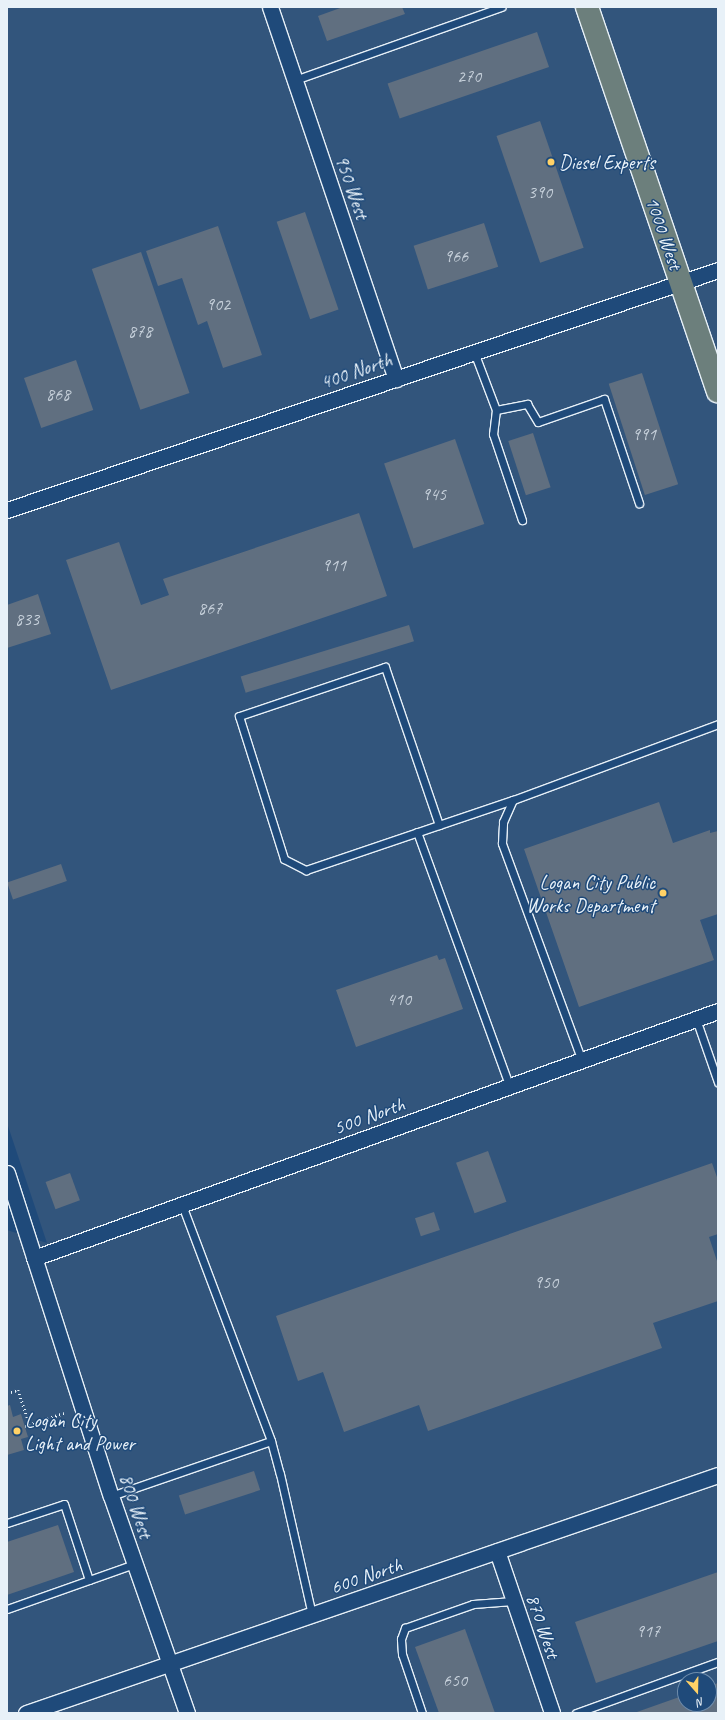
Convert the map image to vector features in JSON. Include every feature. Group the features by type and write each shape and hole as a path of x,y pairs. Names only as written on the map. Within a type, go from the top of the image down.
{"main road":[{"name":"1000 West","path":"588,7 718,391"}],"street":[{"name":"950 West","path":"270,7 396,379"},
{"name":"400 North","path":"7,510 718,270"},
{"name":"500 North","path":"34,1258 718,1011"},
{"name":"800 West","path":"7,1173 111,1496 187,1713"},
{"name":"600 North","path":"26,1713 718,1475"},
{"name":"870 West","path":"497,1551 552,1713"}],"lane":[{"path":"295,80 501,7"},
{"path":"474,352 496,410 493,434 522,520"},
{"path":"496,410 527,404 538,422 604,399 639,504"},
{"path":"439,825 385,667 239,716 284,860 306,870 513,800 718,724"},
{"path":"513,800 503,822 502,844 583,1061"},
{"path":"417,832 510,1087"},
{"path":"696,1019 718,1082"},
{"path":"182,1205 271,1441 312,1615"},
{"path":"111,1496 271,1441"},
{"path":"7,1523 64,1504 89,1580"},
{"path":"7,1609 134,1564"},
{"path":"422,1713 402,1654 401,1639 405,1628 472,1604 514,1601"},
{"path":"576,1713 718,1662"}],"path":[{"path":"7,1393 18,1390 30,1424"},
{"path":"25,1426 64,1413"}],"shaded area":[{"path":"7,7 718,7 718,1713 7,1713 7,1230 47,1243 7,1123"}],"building":[{"path":"343,7 402,7 405,14 327,41 318,16"},
{"path":"537,32 549,67 400,118 388,83"},
{"path":"540,121 584,248 540,263 497,136"},
{"path":"305,212 339,309 310,319 277,222"},
{"path":"484,223 498,267 428,290 414,246"},
{"path":"218,226 262,355 223,368 207,321 198,325 182,278 158,286 146,251"},
{"path":"141,252 190,393 140,410 92,269"},
{"path":"76,360 93,410 41,428 24,378"},
{"path":"642,373 678,484 645,495 609,384"},
{"path":"533,433 551,487 526,495 508,441"},
{"path":"455,439 484,524 413,549 384,463"},
{"path":"359,513 387,596 111,690 66,560 119,542 141,605 169,595 163,579"},
{"path":"38,594 51,634 7,648 7,605"},
{"path":"409,625 414,641 246,693 241,676"},
{"path":"659,802 673,843 710,830 710,833 718,831 718,914 700,920 714,960 579,1007 524,849"},
{"path":"61,864 67,881 13,900 7,883"},
{"path":"437,955 439,960 445,958 463,1009 356,1047 336,990"},
{"path":"488,1151 506,1202 475,1213 456,1163"},
{"path":"712,1163 718,1180 718,1234 709,1237 718,1264 718,1301 653,1323 662,1348 428,1431 419,1405 344,1432 323,1372 298,1381 276,1316"},
{"path":"70,1173 80,1200 55,1209 46,1182"},
{"path":"434,1212 440,1230 421,1236 415,1218"},
{"name":"Logan City Light and Power","path":"10,1405 13,1417 21,1414 28,1437 21,1439 24,1450 7,1455 7,1406"},
{"path":"254,1471 260,1490 185,1514 179,1495"},
{"path":"58,1525 74,1572 7,1595 7,1542"},
{"path":"718,1572 718,1641 596,1683 575,1622"},
{"path":"465,1629 495,1713 439,1713 415,1647"},
{"path":"717,1683 718,1713 634,1713 677,1698 677,1712 717,1712"}],"place":[{"name":"Diesel Experts","path":"551,162"},
{"name":"Logan City Public Works Department","path":"663,893"},
{"name":"Logan City Light and Power","path":"17,1431"}]}
